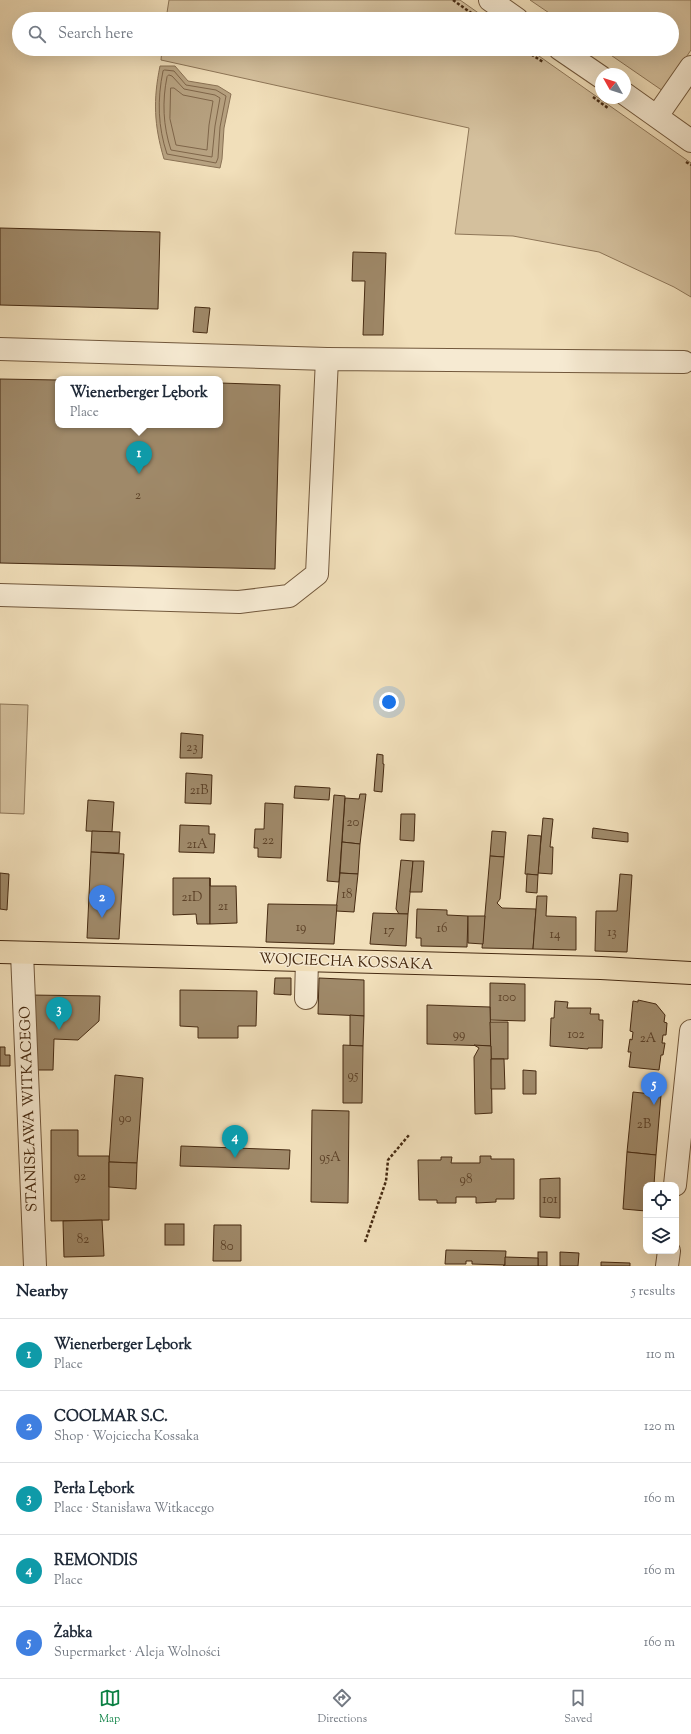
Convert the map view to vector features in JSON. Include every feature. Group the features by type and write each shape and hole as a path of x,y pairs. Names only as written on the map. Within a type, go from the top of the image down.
{"main road":[{"name":"WOJCIECHA KOSSAKA","path":"0,952 601,968 691,973"}],"street":[{"path":"490,0 507,12"},
{"path":"570,56 595,74"},
{"path":"657,116 691,67"},
{"path":"631,98 691,141"},
{"path":"0,349 327,358 684,362"},
{"path":"0,595 239,602 289,596 317,574 327,358"},
{"name":"STANISŁAWA WITKACEGO","path":"22,953 35,1266"},
{"path":"306,998 307,960"},
{"path":"675,1182 691,1031"},
{"path":"668,1266 669,1254"}],"path":[{"path":"453,0 470,12"},
{"path":"365,1242 386,1181 388,1160 409,1135"}],"shaded area":[{"path":"169,0 460,0 477,12 167,12"},
{"path":"530,0 691,0 691,50 663,91 612,56 679,56 679,12 548,12"},
{"path":"161,56 539,56 595,95 595,104 607,104 691,163 691,297 674,287 599,252 513,236 455,234 469,128 161,60"},
{"path":"0,704 28,705 24,814 0,813"}],"water":[{"path":"160,66 175,66 188,81 218,86 231,94 224,128 220,168 164,159 156,124 156,90"}],"building":[{"path":"0,228 160,232 158,309 0,305"},
{"path":"353,252 386,253 383,335 363,335 365,281 352,281"},
{"path":"195,307 210,308 207,333 193,332"},
{"path":"0,379 55,380 55,428 223,428 223,383 280,385 275,569 0,563"},
{"path":"181,733 203,735 202,758 180,758"},
{"path":"377,754 383,755 384,764 382,792 374,791"},
{"path":"186,773 212,775 211,804 185,803"},
{"path":"295,786 330,788 329,800 294,798"},
{"path":"360,794 366,794 360,844 342,842 345,798 359,799"},
{"path":"334,795 345,796 339,882 327,881"},
{"path":"88,800 114,802 112,832 86,831"},
{"path":"265,803 283,804 281,858 258,857 258,848 254,848 255,829 264,829"},
{"path":"401,814 415,814 414,841 400,840"},
{"path":"543,818 553,819 550,847 553,847 552,874 538,873"},
{"path":"180,825 209,826 209,834 215,834 214,853 179,852"},
{"path":"593,828 628,833 628,842 592,838"},
{"path":"92,831 120,832 119,853 91,852"},
{"path":"492,831 506,832 504,857 490,856"},
{"path":"528,835 541,836 538,875 525,874"},
{"path":"342,842 360,844 358,874 340,873"},
{"path":"91,852 124,854 119,939 87,938"},
{"path":"490,856 504,857 500,899 497,903 502,908 536,909 533,949 482,948"},
{"path":"401,860 413,861 408,914 399,914 396,909"},
{"path":"413,861 424,861 422,892 410,892"},
{"path":"0,873 9,874 7,910 0,909"},
{"path":"340,873 358,874 354,912 336,911"},
{"path":"527,874 538,875 537,893 526,892"},
{"path":"620,874 632,875 627,952 595,951 596,911 617,911"},
{"path":"173,878 210,878 210,924 197,924 196,914 173,915"},
{"path":"210,886 236,886 237,923 210,924"},
{"path":"537,896 547,896 546,916 576,917 576,950 533,949"},
{"path":"268,904 337,905 334,944 266,942"},
{"path":"417,909 447,910 447,915 468,916 467,947 421,946 421,938 416,938"},
{"path":"373,913 408,914 406,946 370,944"},
{"path":"468,916 485,916 483,944 468,943"},
{"path":"275,978 291,978 291,995 274,994"},
{"path":"319,978 364,980 364,1016 318,1014"},
{"path":"490,983 525,984 525,1021 490,1020"},
{"path":"180,990 257,991 256,1026 238,1026 238,1038 198,1038 198,1027 180,1026"},
{"path":"30,995 100,996 99,1021 78,1040 54,1039 53,1070 29,1070"},
{"path":"638,1000 656,1004 665,1015 664,1022 667,1023 666,1035 663,1035 662,1043 665,1043 663,1055 661,1055 659,1070 629,1067 631,1052 628,1052 630,1039 632,1040 633,1032 630,1031 633,1001 638,1002"},
{"path":"555,1001 568,1002 567,1008 591,1008 590,1014 599,1014 599,1020 603,1020 602,1048 588,1049 550,1046 551,1018 554,1018"},
{"path":"427,1005 490,1007 491,1046 427,1044"},
{"path":"350,1015 364,1016 363,1046 350,1046"},
{"path":"490,1022 508,1022 508,1059 491,1059"},
{"path":"343,1045 363,1046 362,1103 343,1103"},
{"path":"474,1045 491,1046 492,1113 475,1114 474,1057 479,1048"},
{"path":"0,1047 5,1047 5,1055 10,1055 10,1066 0,1066"},
{"path":"491,1059 504,1059 505,1089 491,1089"},
{"path":"523,1070 536,1071 536,1094 523,1094"},
{"path":"115,1075 143,1078 137,1163 109,1162"},
{"path":"633,1092 661,1095 656,1155 627,1152"},
{"path":"312,1110 349,1111 348,1203 311,1202"},
{"path":"51,1130 78,1130 78,1156 109,1156 109,1220 51,1221"},
{"path":"181,1146 290,1150 289,1169 180,1166"},
{"path":"627,1152 656,1155 654,1182 643,1182 643,1211 623,1209"},
{"path":"480,1156 491,1156 491,1159 514,1159 514,1199 496,1199 496,1202 476,1203 476,1197 456,1197 456,1203 437,1203 437,1200 419,1200 418,1160 441,1160 441,1157 452,1157 451,1163 480,1163"},
{"path":"109,1162 137,1163 136,1189 109,1187"},
{"path":"560,1178 560,1218 540,1217 540,1179"},
{"path":"102,1220 104,1256 64,1257 63,1221"},
{"path":"165,1224 184,1224 184,1245 165,1245"},
{"path":"214,1225 241,1225 241,1261 213,1261"},
{"path":"446,1250 506,1251 505,1265 472,1264 472,1261 466,1261 466,1264 445,1264"},
{"path":"538,1252 547,1252 547,1266 538,1266"},
{"path":"560,1252 579,1253 578,1266 560,1266"},
{"path":"505,1257 538,1258 538,1266 503,1266 505,1265"},
{"path":"601,1262 630,1263 630,1266 601,1266"}],"place":[{"name":"Wienerberger Lębork","path":"139,474"},
{"name":"COOLMAR S.C.","path":"102,918"},
{"name":"Perła Lębork","path":"59,1030"},
{"name":"Żabka","path":"654,1105"},
{"name":"REMONDIS","path":"235,1158"}]}
